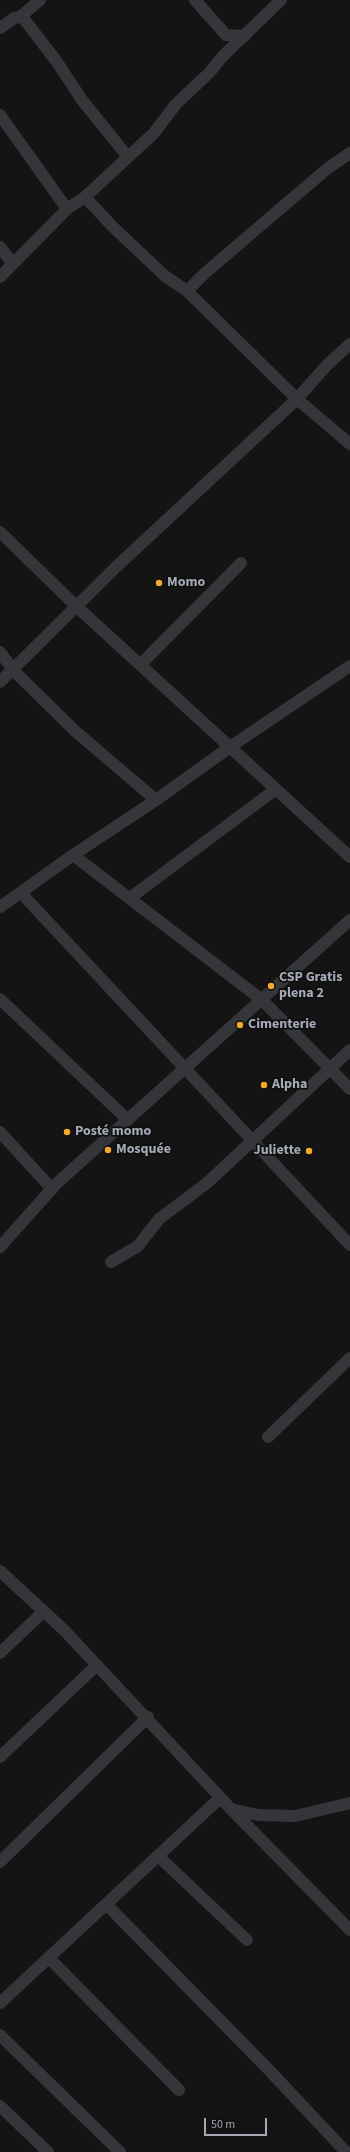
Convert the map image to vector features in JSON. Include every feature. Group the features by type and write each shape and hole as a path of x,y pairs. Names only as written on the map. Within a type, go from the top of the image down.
{"street":[{"path":"0,28 14,18 20,17 40,0"},
{"path":"195,0 226,35 245,36"},
{"path":"0,277 68,209 85,197 154,133 176,104 281,0"},
{"path":"20,17 57,62 82,100 128,157"},
{"path":"223,56 226,35"},
{"path":"0,115 68,209"},
{"path":"187,291 205,273 328,168 350,153"},
{"path":"85,197 113,228 165,276 187,291 297,399 350,444"},
{"path":"0,247 13,264"},
{"path":"0,682 76,606 234,456 297,399 322,370 350,344"},
{"path":"0,532 76,606 350,857"},
{"path":"141,664 241,563"},
{"path":"0,652 13,670 75,731 156,800"},
{"path":"0,907 74,854 156,800 230,747 350,666"},
{"path":"130,898 276,789"},
{"path":"74,854 262,1000 350,1089"},
{"path":"21,893 350,1245"},
{"path":"0,1247 52,1189 350,920"},
{"path":"0,999 128,1120"},
{"path":"111,1262 138,1246 159,1219 207,1182 350,1050"},
{"path":"0,1132 52,1189"},
{"path":"268,1436 350,1358"},
{"path":"0,1571 44,1611 148,1717 220,1798 350,1930"},
{"path":"0,1653 44,1611"},
{"path":"0,1757 97,1665"},
{"path":"0,1862 148,1717"},
{"path":"0,2003 107,1905 220,1798"},
{"path":"230,1808 258,1816 295,1816 350,1803"},
{"path":"158,1856 247,1940"},
{"path":"107,1905 268,2069 346,2152"},
{"path":"49,1958 179,2090"},
{"path":"0,2035 120,2152"},
{"path":"0,2106 48,2152"}],"place":[{"name":"Momo","path":"159,583"},
{"name":"CSP Gratis plena 2","path":"271,986"},
{"name":"Cimenterie","path":"240,1025"},
{"name":"Alpha","path":"264,1085"},
{"name":"Posté momo","path":"67,1132"},
{"name":"Mosquée","path":"108,1150"},
{"name":"Juliette","path":"309,1151"}]}
